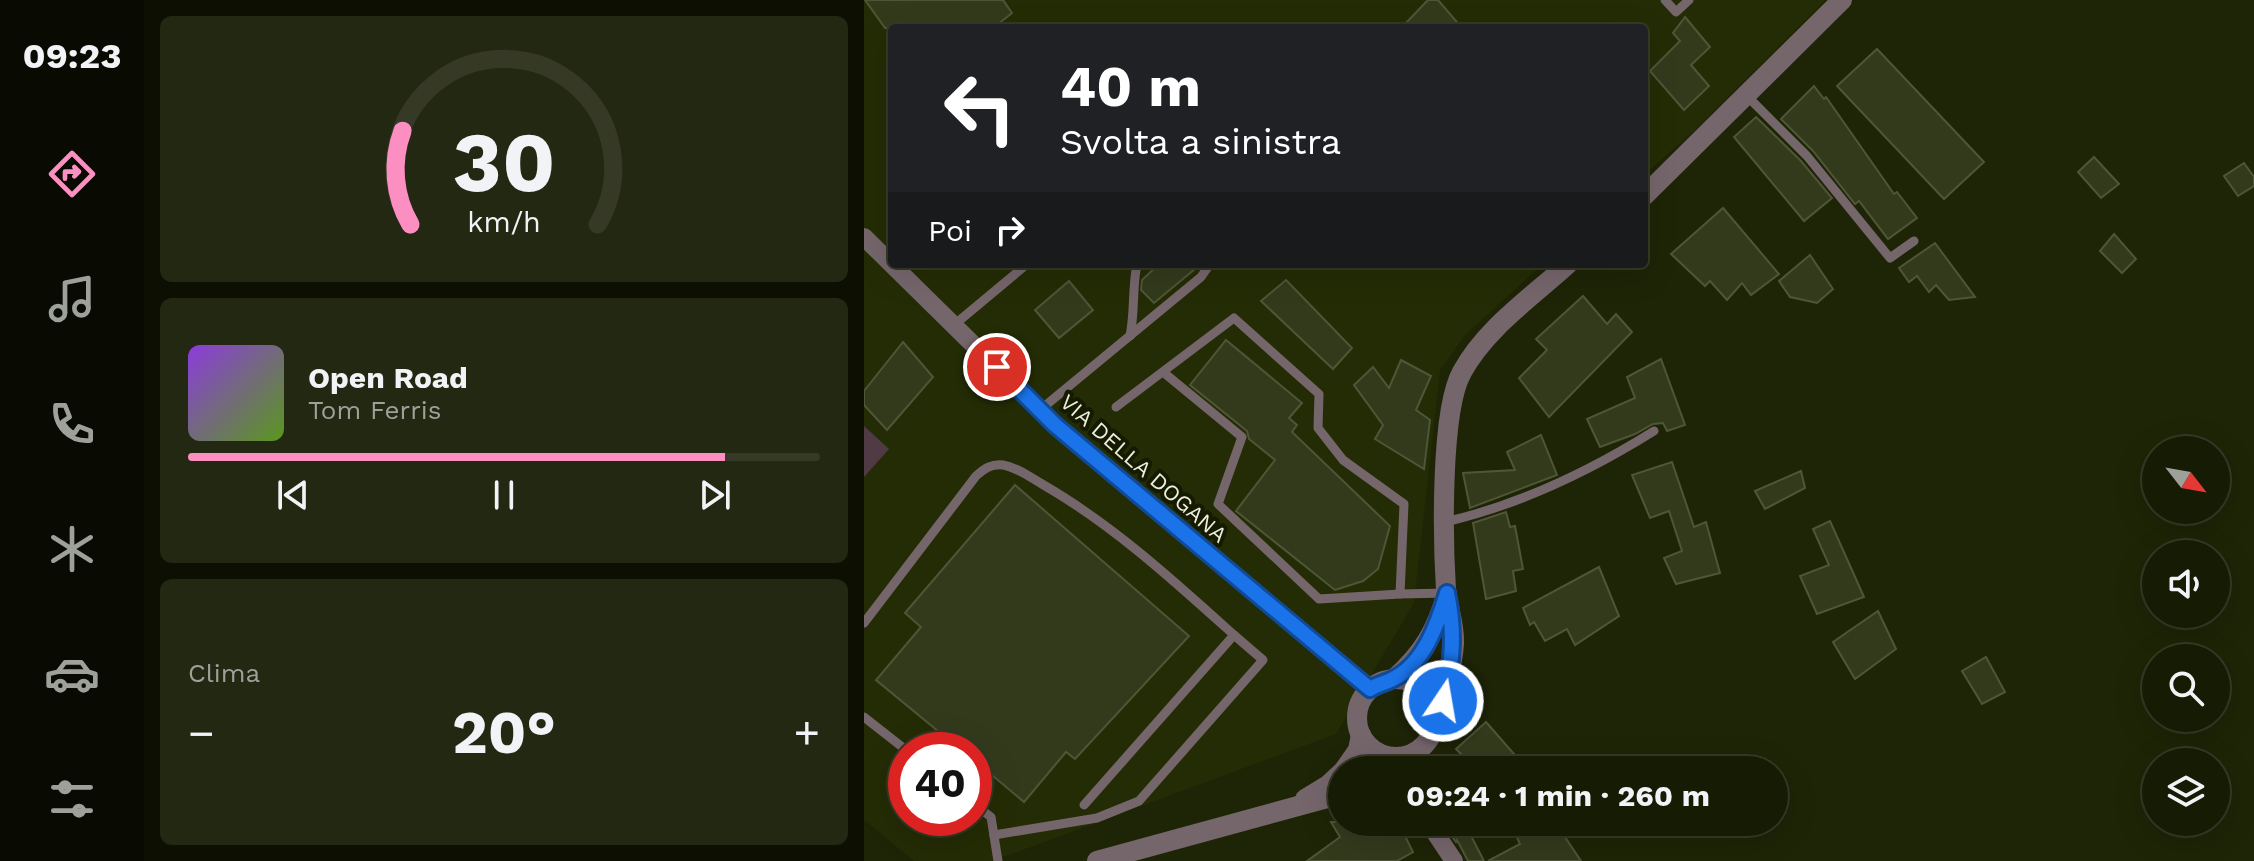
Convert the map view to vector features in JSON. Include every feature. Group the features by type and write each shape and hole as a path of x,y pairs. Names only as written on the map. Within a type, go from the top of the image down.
{"street":[{"path":"1648,192 1842,0"},
{"name":"VIA DELLA DOGANA","path":"864,237 888,260"},
{"name":"VIA DELLA DOGANA","path":"896,268 1040,410 1159,514 1370,689"},
{"path":"1408,756 1425,744 1432,734 1448,679 1454,643 1447,593 1445,522 1452,394 1460,374 1488,337 1564,268"},
{"path":"1394,679 1426,646 1447,593"},
{"path":"1354,756 1361,735 1358,711 1362,699 1381,682 1407,680 1419,686 1434,708 1435,721"},
{"path":"1361,735 1383,756"},
{"path":"1284,811 1328,785"},
{"path":"1097,861 1328,798"},
{"path":"1437,836 1454,861"}],"lane":[{"path":"1665,0 1676,12 1689,0"},
{"path":"1747,96 1807,156 1890,258 1914,241"},
{"path":"954,325 1022,268"},
{"path":"1130,336 1136,268"},
{"path":"1040,410 1201,277 1207,268"},
{"path":"1116,407 1234,318 1319,394 1318,428 1343,460 1404,504 1400,594"},
{"path":"1163,372 1242,437 1218,504 1319,599 1447,593"},
{"path":"1445,522 1484,513 1558,482 1609,459 1654,431"},
{"path":"864,623 976,476 987,466 1005,465 1068,499 1131,543 1263,660 1139,801 1097,818 994,835"},
{"path":"1084,805 1234,635"},
{"path":"864,717 888,736"},
{"path":"992,823 998,861"}],"shaded area":[{"path":"864,0 1825,0 1694,131 1648,171 1648,24 888,24 888,268 1539,268 1466,334 1440,370 1414,603 1336,734 993,861 914,861 864,820"},
{"path":"864,426 889,449 864,477"}],"building":[{"path":"865,0 1003,0 1012,13 998,24 888,24 885,28"},
{"path":"1428,0 1438,0 1459,24 1405,24"},
{"path":"1685,17 1710,47 1691,65 1709,86 1684,110 1650,71 1680,41 1673,33"},
{"path":"1877,49 1984,162 1944,199 1837,86"},
{"path":"1814,86 1824,99 1826,97 1894,194 1897,192 1917,218 1888,239 1859,201 1855,204 1813,151 1781,119"},
{"path":"1756,117 1801,161 1832,198 1804,221 1734,137"},
{"path":"2094,157 2119,184 2101,198 2078,172"},
{"path":"2244,163 2254,177 2254,186 2238,196 2224,176"},
{"path":"1723,208 1779,274 1751,295 1742,283 1727,300 1710,281 1705,286 1671,254"},
{"path":"2114,234 2136,259 2122,273 2100,251"},
{"path":"1935,243 1975,297 1949,300 1936,285 1929,292 1917,276 1909,282 1899,268"},
{"path":"1810,255 1833,289 1817,303 1790,297 1779,281"},
{"path":"1155,268 1196,268 1154,303 1141,290 1142,280"},
{"path":"1286,280 1352,348 1333,369 1261,301"},
{"path":"1069,281 1093,310 1059,338 1035,310"},
{"path":"1583,296 1607,324 1616,314 1632,332 1549,417 1519,378 1547,350 1536,339"},
{"path":"1226,340 1302,403 1289,418 1297,425 1292,432 1390,526 1378,569 1363,581 1335,590 1236,511 1275,460 1249,439 1247,431 1190,385"},
{"path":"903,342 933,377 887,430 864,405 864,391"},
{"path":"1661,359 1685,425 1667,431 1663,423 1653,424 1600,447 1587,419 1635,398 1627,377"},
{"path":"1401,360 1431,376 1416,410 1430,420 1424,469 1375,439 1383,425 1354,385 1373,367 1389,388"},
{"path":"1541,435 1557,475 1470,508 1463,473 1515,470 1507,452"},
{"path":"1672,462 1694,527 1706,522 1720,573 1676,584 1664,558 1682,551 1669,511 1650,518 1632,475"},
{"path":"1801,471 1805,488 1765,509 1755,491"},
{"path":"1015,485 1189,636 1075,759 1066,752 1024,802 992,775 992,732 939,732 876,680 921,627 905,613"},
{"path":"1506,512 1510,527 1515,526 1523,569 1513,571 1516,591 1486,599 1473,523"},
{"path":"1830,521 1864,597 1817,614 1800,576 1829,565 1813,529"},
{"path":"1599,567 1619,616 1575,645 1567,629 1545,641 1534,622 1530,625 1523,608"},
{"path":"1878,611 1896,649 1855,679 1833,642"},
{"path":"1986,657 2005,692 1982,704 1962,671"},
{"path":"1486,722 1516,756 1463,756 1456,749"},
{"path":"1405,836 1413,852 1397,861 1307,861 1340,837"},
{"path":"1452,836 1471,836 1484,861 1468,861"},
{"path":"1516,836 1564,836 1581,861 1488,861 1520,844"}],"route":[{"path":"997,367 1055,425 1370,689 1394,679 1414,661 1426,646 1447,593 1454,643 1443,701"}]}
